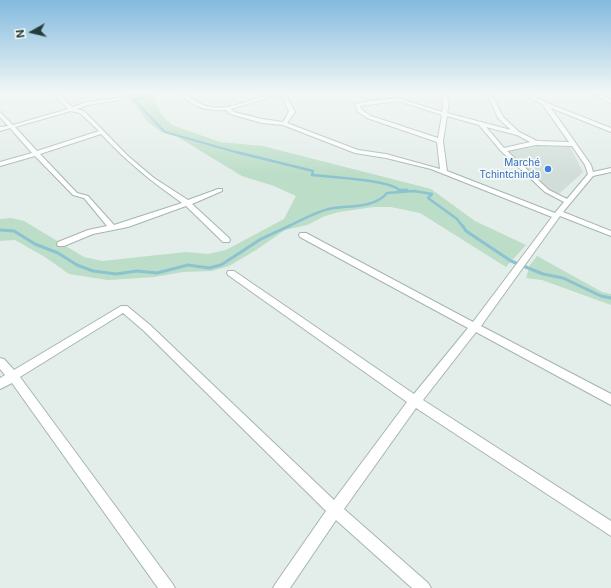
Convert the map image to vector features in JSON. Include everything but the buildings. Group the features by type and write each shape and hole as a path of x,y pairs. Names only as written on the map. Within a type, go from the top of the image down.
{"street":[{"path":"5,120 64,184 75,194 86,198 112,227"},
{"path":"0,129 36,120"},
{"path":"90,120 126,158 187,203 226,240"},
{"path":"260,120 284,124 357,152 386,156 444,171 611,234"},
{"path":"284,124 286,120"},
{"path":"380,120 440,141"},
{"path":"444,120 440,141 444,171"},
{"path":"471,120 519,134 536,143"},
{"path":"504,120 519,134"},
{"path":"556,120 588,165 591,174"},
{"path":"589,120 611,130"},
{"path":"603,126 611,122"},
{"path":"480,123 503,150 547,191 568,202"},
{"path":"0,164 63,146 102,132"},
{"path":"503,150 536,143 573,144"},
{"path":"281,588 335,510 415,402 475,327 532,251 557,214 591,174 611,170"},
{"path":"62,244 91,232 125,225 220,190"},
{"path":"303,235 611,400"},
{"path":"231,273 415,402 611,529"},
{"path":"0,384 124,308 147,328 335,510 423,588"},
{"path":"0,362 12,376 167,588"}],"shaded area":[{"name":"Marché Tchintchinda","path":"539,146 570,147 583,172 559,194 550,190 508,151"}],"green space":[{"path":"147,120 167,120 172,125 220,142 263,146 431,189 475,221 526,245 506,267 420,213 391,207 373,207 339,212 325,216 307,225 285,230 229,266 212,271 183,272 155,277 108,280 69,274 45,257 15,240 0,241 0,219 11,218 24,221 84,257 102,261 186,252 208,254 226,250 284,219 296,196 274,186 242,176 176,136 161,132"},
{"path":"537,256 602,292 611,294 611,305 542,280 526,278 530,265"}],"waterway":[{"path":"154,120 165,132 239,153"},
{"path":"236,152 313,171 312,175 372,181 399,190 407,190"},
{"path":"289,226 324,210 368,204 382,198 387,193 414,191 432,194 428,198 457,219 463,227"},
{"path":"0,230 14,231 35,244 58,253 77,265 93,271 116,274 137,271 157,273 188,265 209,268 221,265 261,239 289,226"},
{"path":"463,226 466,231 511,261 543,274 563,278 601,296 611,298"}],"place":[{"name":"Marché Tchintchinda","path":"548,169"}]}
